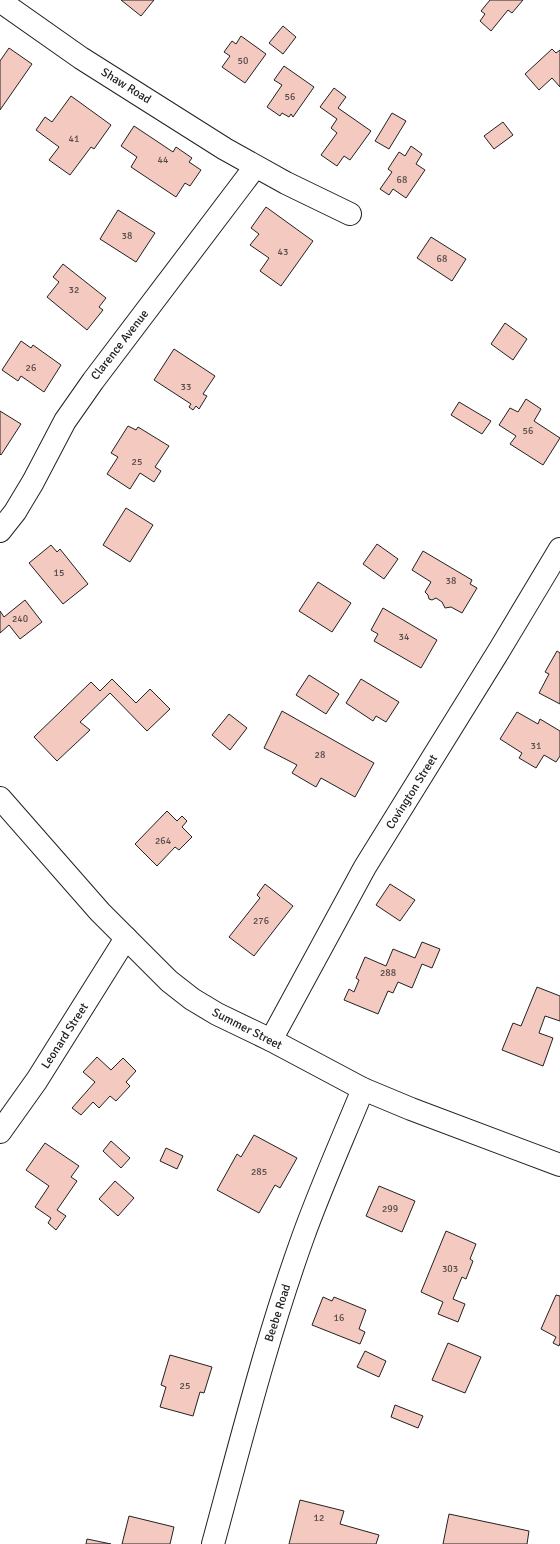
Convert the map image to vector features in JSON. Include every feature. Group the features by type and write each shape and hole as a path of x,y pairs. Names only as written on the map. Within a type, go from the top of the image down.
{"street":[{"name":"Shaw Road","path":"0,1 81,58 225,150 255,167 350,214"},
{"name":"Clarence Avenue","path":"0,531 15,512 65,421 92,381 255,167"},
{"name":"Covington Street","path":"270,1040 365,867 560,549"},
{"name":"Summer Street","path":"0,798 70,880 169,981 192,999 217,1014 363,1089 560,1165"},
{"name":"Leonard Street","path":"0,1132 41,1074 126,938"},
{"name":"Beebe Road","path":"213,1544 284,1293 317,1202 363,1089"}],"building":[{"path":"121,0 154,0 141,16"},
{"path":"490,0 523,0 512,13 508,10 491,31 480,21 485,14 481,11"},
{"path":"283,26 296,37 283,54 269,43"},
{"path":"241,36 266,54 245,83 222,67 230,56 224,52 232,41 236,44"},
{"path":"9,48 32,64 0,110 0,61"},
{"path":"552,49 556,53 560,50 560,87 552,78 539,90 525,74"},
{"path":"284,66 314,87 293,117 291,114 289,117 282,113 280,116 267,107 282,85 274,80"},
{"path":"334,88 346,97 338,108 371,131 350,160 344,156 337,166 321,155 337,133 331,128 337,119 320,107"},
{"path":"71,96 111,125 94,149 91,147 70,175 49,160 59,147 36,130 45,117 52,122"},
{"path":"392,113 406,121 389,149 375,141"},
{"path":"503,122 513,135 494,149 484,136"},
{"path":"134,126 173,152 176,147 192,158 189,162 201,170 190,186 185,183 176,197 131,167 137,157 121,146"},
{"path":"411,146 422,154 416,164 425,170 406,198 393,189 389,195 380,189 392,172 388,169 399,152 405,156"},
{"path":"266,207 313,241 281,286 260,271 269,258 250,245 259,234 251,228"},
{"path":"118,210 155,233 136,262 100,239"},
{"path":"431,237 466,259 452,281 417,258"},
{"path":"63,264 106,298 99,307 103,310 87,330 47,297 59,282 53,277"},
{"path":"505,323 527,339 513,360 491,344"},
{"path":"21,341 31,348 33,345 61,365 44,392 21,376 18,381 2,370"},
{"path":"174,349 215,376 203,394 207,396 199,409 196,406 193,410 189,407 191,404 154,380"},
{"path":"526,399 541,409 534,421 560,438 543,465 510,444 516,436 499,425 510,408 518,412"},
{"path":"459,402 491,421 482,434 451,415"},
{"path":"0,411 21,424 1,455 0,454"},
{"path":"128,426 136,430 138,427 169,446 155,467 161,471 154,482 140,473 130,489 107,474 118,457 111,453"},
{"path":"126,508 153,525 130,562 103,545"},
{"path":"377,544 398,559 384,579 363,564"},
{"path":"51,545 57,552 60,549 88,584 63,604 29,563"},
{"path":"423,551 472,580 470,584 477,588 462,613 451,607 445,608 442,602 436,598 432,600 429,599 425,592 431,582 412,570"},
{"path":"318,582 351,603 332,632 299,611"},
{"path":"25,600 42,622 20,639 9,625 0,633 0,611 4,617"},
{"path":"383,608 437,640 421,668 374,641 378,634 371,630"},
{"path":"557,651 560,653 560,704 539,693 549,674 545,672"},
{"path":"309,675 339,694 326,714 296,695"},
{"path":"112,679 136,703 150,689 170,709 147,731 110,693 80,722 90,730 57,761 34,737 91,682 100,691"},
{"path":"361,679 399,702 386,722 376,716 373,721 346,703"},
{"path":"282,711 374,763 355,797 321,778 316,787 292,773 297,765 264,748"},
{"path":"517,712 538,724 540,719 560,731 560,756 556,762 544,755 536,768 519,758 522,753 500,739"},
{"path":"229,714 247,728 230,750 212,735"},
{"path":"167,811 177,821 182,816 187,821 182,827 192,837 179,850 175,847 157,866 135,844"},
{"path":"265,884 293,906 254,956 229,937 260,898 257,895"},
{"path":"390,884 415,900 400,921 376,905"},
{"path":"422,942 440,949 432,968 422,964 412,988 398,982 393,993 388,991 378,1014 344,1000 349,989 354,992 359,980 356,978 365,957 386,966 393,949 415,958"},
{"path":"537,987 560,996 560,1021 545,1016 539,1033 553,1038 543,1066 502,1050 513,1023 521,1026"},
{"path":"97,1057 111,1070 123,1058 136,1071 126,1082 130,1086 116,1101 110,1096 99,1108 93,1102 81,1115 72,1108 95,1082 83,1072"},
{"path":"254,1135 297,1158 280,1188 275,1185 259,1213 217,1190 237,1154 241,1157"},
{"path":"111,1141 130,1158 121,1168 103,1151"},
{"path":"45,1143 79,1166 71,1177 77,1181 57,1210 66,1216 56,1230 48,1223 51,1218 35,1207 49,1186 26,1170"},
{"path":"166,1148 183,1156 177,1169 160,1161"},
{"path":"115,1181 134,1198 118,1216 99,1199"},
{"path":"379,1186 415,1201 402,1232 366,1216"},
{"path":"446,1231 476,1244 470,1259 473,1261 466,1279 462,1277 453,1299 465,1304 458,1322 438,1314 443,1302 421,1292"},
{"path":"556,1295 560,1296 559,1346 553,1343 556,1337 541,1329"},
{"path":"323,1297 332,1301 334,1297 366,1310 359,1329 365,1332 360,1344 312,1325"},
{"path":"448,1343 481,1357 465,1393 432,1380"},
{"path":"365,1351 386,1361 379,1377 357,1367"},
{"path":"170,1355 212,1367 204,1393 200,1392 193,1416 160,1407 166,1387 161,1385"},
{"path":"395,1405 423,1416 418,1428 391,1417"},
{"path":"300,1500 344,1511 340,1524 379,1535 376,1544 289,1544"},
{"path":"449,1514 529,1531 527,1544 443,1544"},
{"path":"129,1516 174,1527 170,1544 122,1544"},
{"path":"87,1539 111,1544 86,1544"}]}
